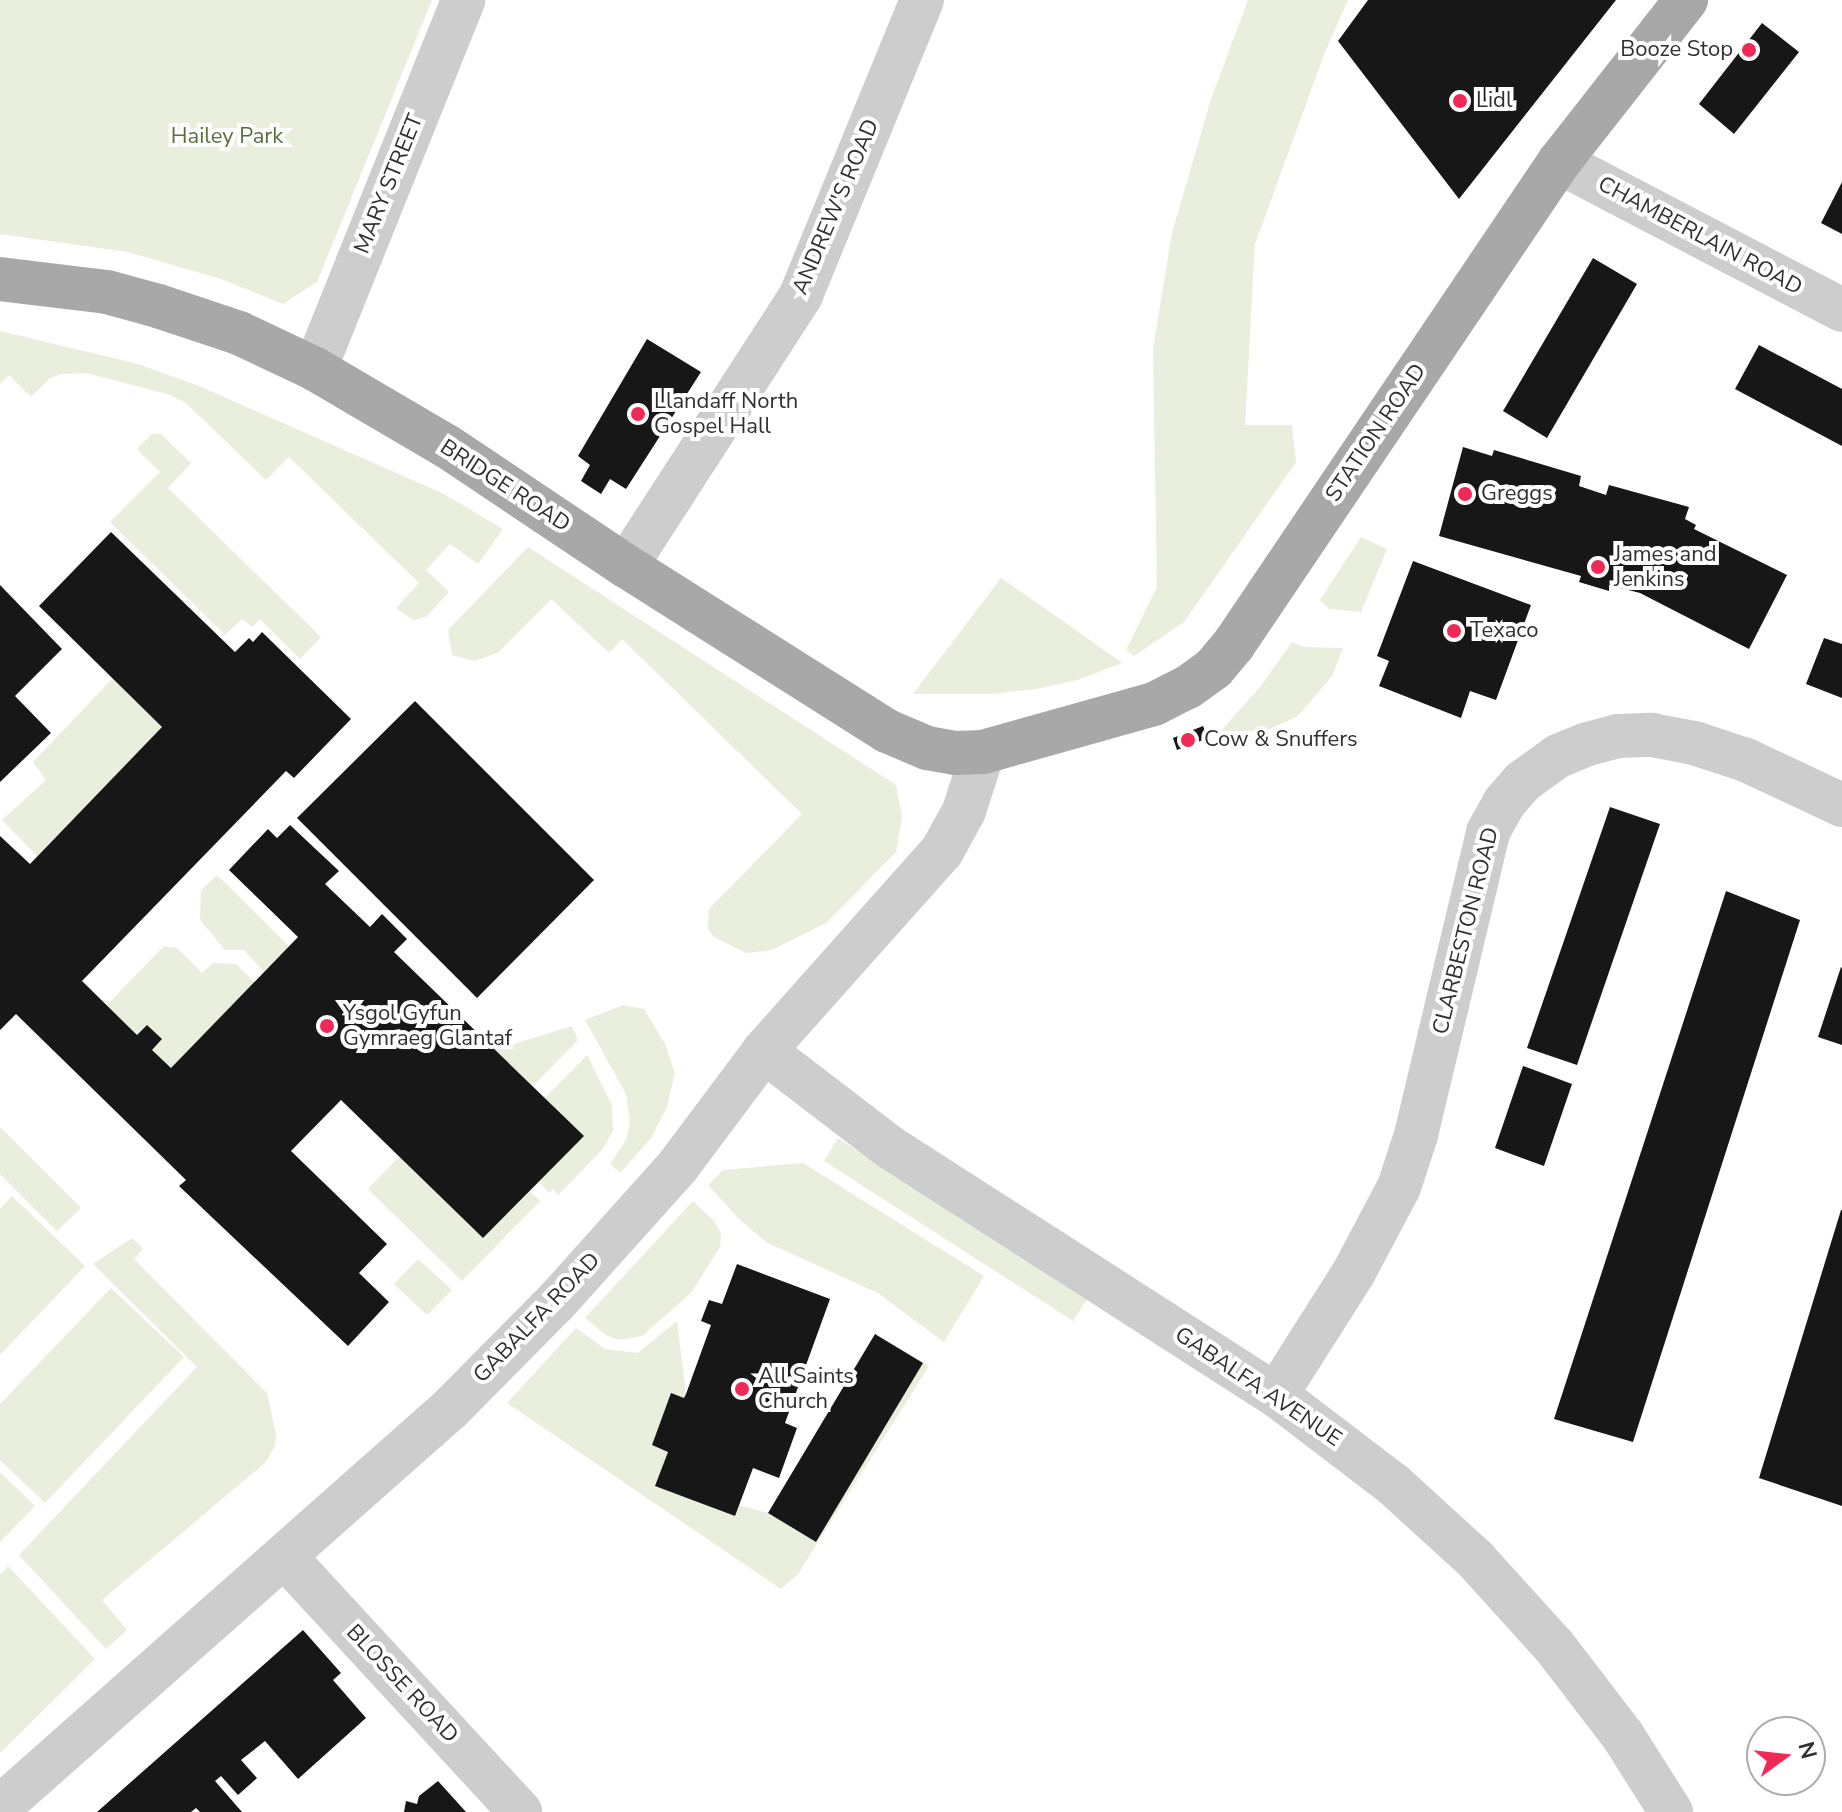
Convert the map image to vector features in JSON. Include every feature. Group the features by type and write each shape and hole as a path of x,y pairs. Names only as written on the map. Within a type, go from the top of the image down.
{"main road":[{"name":"STATION ROAD","path":"983,752 1154,704 1188,687 1214,668 1234,644 1559,162 1686,0"},
{"name":"BRIDGE ROAD","path":"0,279 107,292 158,306 239,333 315,369 448,447 626,566 887,731 927,748 955,753 983,752"}],"street":[{"name":"MARY STREET","path":"315,369 463,0"},
{"name":"ANDREW'S ROAD","path":"626,566 801,295 922,0"},
{"name":"CHAMBERLAIN ROAD","path":"1559,162 1842,310"},
{"name":"CLARBESTON ROAD","path":"1276,1395 1354,1272 1399,1187 1416,1135 1488,832 1504,803 1522,782 1558,756 1588,744 1618,736 1652,735 1694,743 1746,760 1842,805"},
{"name":"GABALFA ROAD","path":"0,1807 393,1463 557,1301 678,1166 764,1051 942,851 964,811 983,752"},
{"name":"GABALFA AVENUE","path":"764,1051 891,1148 1276,1395 1394,1485 1476,1560 1577,1675 1623,1736 1671,1812"},
{"name":"BLOSSE ROAD","path":"285,1557 520,1812"}],"green space":[{"name":"Hailey Park","path":"0,0 432,0 317,282 283,304 221,279 128,252 0,234"},
{"path":"1248,0 1348,0 1325,52 1255,244 1245,425 1292,425 1296,462 1184,622 1134,656 1126,650 1157,587 1153,348 1172,233 1211,99"},
{"path":"0,331 138,364 199,386 444,494 503,529 478,564 450,544 426,570 449,592 426,617 413,620 396,608 419,583 289,457 266,480 186,403 167,394 86,373 50,378 31,397 9,375 0,384"},
{"path":"152,434 161,434 191,463 168,488 321,637 300,659 260,619 252,627 242,619 225,635 110,522 160,472 137,449"},
{"path":"1361,537 1387,549 1361,612 1329,609 1320,600"},
{"path":"528,547 896,785 902,817 896,852 826,923 772,950 746,953 714,937 708,929 709,909 802,814 622,639 609,653 551,599 499,652 475,661 452,655 448,630"},
{"path":"1001,578 1122,663 1077,680 1036,689 991,694 913,694"},
{"path":"1292,642 1304,647 1343,648 1332,676 1298,716 1251,738 1221,745 1220,732 1260,687"},
{"path":"113,678 162,727 37,856 2,820 46,780 33,762"},
{"path":"217,875 289,946 264,972 244,950 225,950 200,920 201,890"},
{"path":"164,946 177,948 202,973 213,963 236,964 254,982 171,1068 152,1050 161,1039 148,1025 137,1035 107,1005"},
{"path":"623,1005 644,1009 665,1044 675,1073 667,1107 651,1138 620,1173 610,1164 626,1140 630,1123 626,1094 585,1020"},
{"path":"572,1026 578,1040 533,1086 490,1045 510,1045"},
{"path":"587,1055 612,1105 613,1131 602,1150 558,1195 553,1189 549,1193 539,1182 583,1136 545,1098"},
{"path":"0,1127 81,1208 57,1231 0,1174"},
{"path":"838,1138 1087,1299 1073,1321 824,1161"},
{"path":"399,1157 483,1238 530,1191 540,1201 462,1281 368,1189"},
{"path":"803,1163 984,1276 944,1342 878,1293 766,1242 739,1219 708,1185 723,1170"},
{"path":"12,1196 85,1266 0,1355 0,1209"},
{"path":"693,1201 714,1221 721,1233 720,1247 691,1293 642,1336 619,1340 606,1335 585,1318"},
{"path":"132,1238 143,1249 134,1259 267,1393 276,1434 275,1446 265,1463 102,1600 127,1630 106,1649 19,1555 197,1367 93,1264"},
{"path":"418,1259 452,1290 427,1315 394,1284"},
{"path":"111,1288 184,1357 45,1503 0,1460 0,1404"},
{"path":"677,1321 686,1394 652,1445 668,1452 656,1486 734,1516 739,1505 768,1513 815,1542 923,1363 929,1366 798,1574 781,1589 507,1403 576,1328 605,1349 638,1353"},
{"path":"0,1472 35,1506 0,1542"},
{"path":"8,1566 95,1659 0,1753 0,1575"}],"building":[{"name":"Lidl","path":"1368,0 1616,0 1459,199 1338,41"},
{"path":"1762,23 1799,52 1734,134 1699,104"},
{"path":"1842,182 1842,234 1821,223"},
{"path":"1593,258 1637,284 1547,438 1503,411"},
{"name":"Llandaff North Gospel Hall","path":"647,339 701,372 626,489 610,479 601,494 581,481 590,465 578,456"},
{"path":"1759,345 1842,389 1842,446 1735,389"},
{"path":"1463,447 1492,456 1494,450 1581,476 1579,486 1606,495 1609,485 1689,507 1685,519 1696,525 1694,529 1787,575 1749,649 1640,593 1609,585 1609,591 1579,582 1581,576 1439,536"},
{"path":"111,532 235,652 249,638 253,642 262,632 351,719 294,778 286,771 82,981 137,1035 147,1025 162,1039 152,1050 171,1068 298,937 229,870 268,829 277,838 290,825 339,871 325,884 370,927 382,914 407,939 394,952 584,1136 483,1238 341,1100 291,1151 387,1244 359,1273 389,1302 348,1346 179,1186 186,1180 16,1014 0,1030 0,836 30,864 162,727 39,606"},
{"name":"Texaco","path":"1413,561 1531,605 1496,700 1470,691 1461,718 1379,686 1389,661 1377,656"},
{"path":"0,585 62,649 15,696 51,733 0,782"},
{"path":"1824,638 1842,644 1842,698 1806,684"},
{"path":"415,701 594,880 477,998 297,818"},
{"path":"1203,726 1208,738 1177,750 1173,738"},
{"path":"1610,807 1660,824 1577,1065 1527,1048"},
{"path":"1726,891 1800,920 1633,1442 1554,1419"},
{"path":"1842,968 1842,1045 1818,1037"},
{"path":"1523,1066 1572,1084 1544,1166 1495,1148"},
{"path":"1842,1210 1842,1506 1759,1478"},
{"name":"All Saints Church","path":"737,1264 830,1299 785,1423 797,1428 779,1478 753,1468 735,1516 655,1486 668,1452 652,1445 671,1393 684,1398 686,1394 711,1325 701,1321 709,1300 722,1304"},
{"path":"875,1334 923,1363 816,1542 768,1513"},
{"path":"303,1630 341,1673 333,1680 366,1718 298,1779 265,1741 241,1760 257,1778 238,1795 221,1776 215,1781 242,1812 200,1812 196,1808 191,1812 97,1812"},
{"path":"438,1781 466,1812 404,1812 406,1801 417,1804 419,1796"}],"place":[{"name":"Booze Stop","path":"1749,50"},
{"name":"Lidl","path":"1460,101"},
{"name":"Llandaff North Gospel Hall","path":"638,414"},
{"name":"Greggs","path":"1465,494"},
{"name":"James and Jenkins","path":"1598,567"},
{"name":"Texaco","path":"1454,631"},
{"name":"Cow & Snuffers","path":"1188,740"},
{"name":"Ysgol Gyfun Gymraeg Glantaf","path":"327,1026"},
{"name":"All Saints Church","path":"742,1389"}]}
